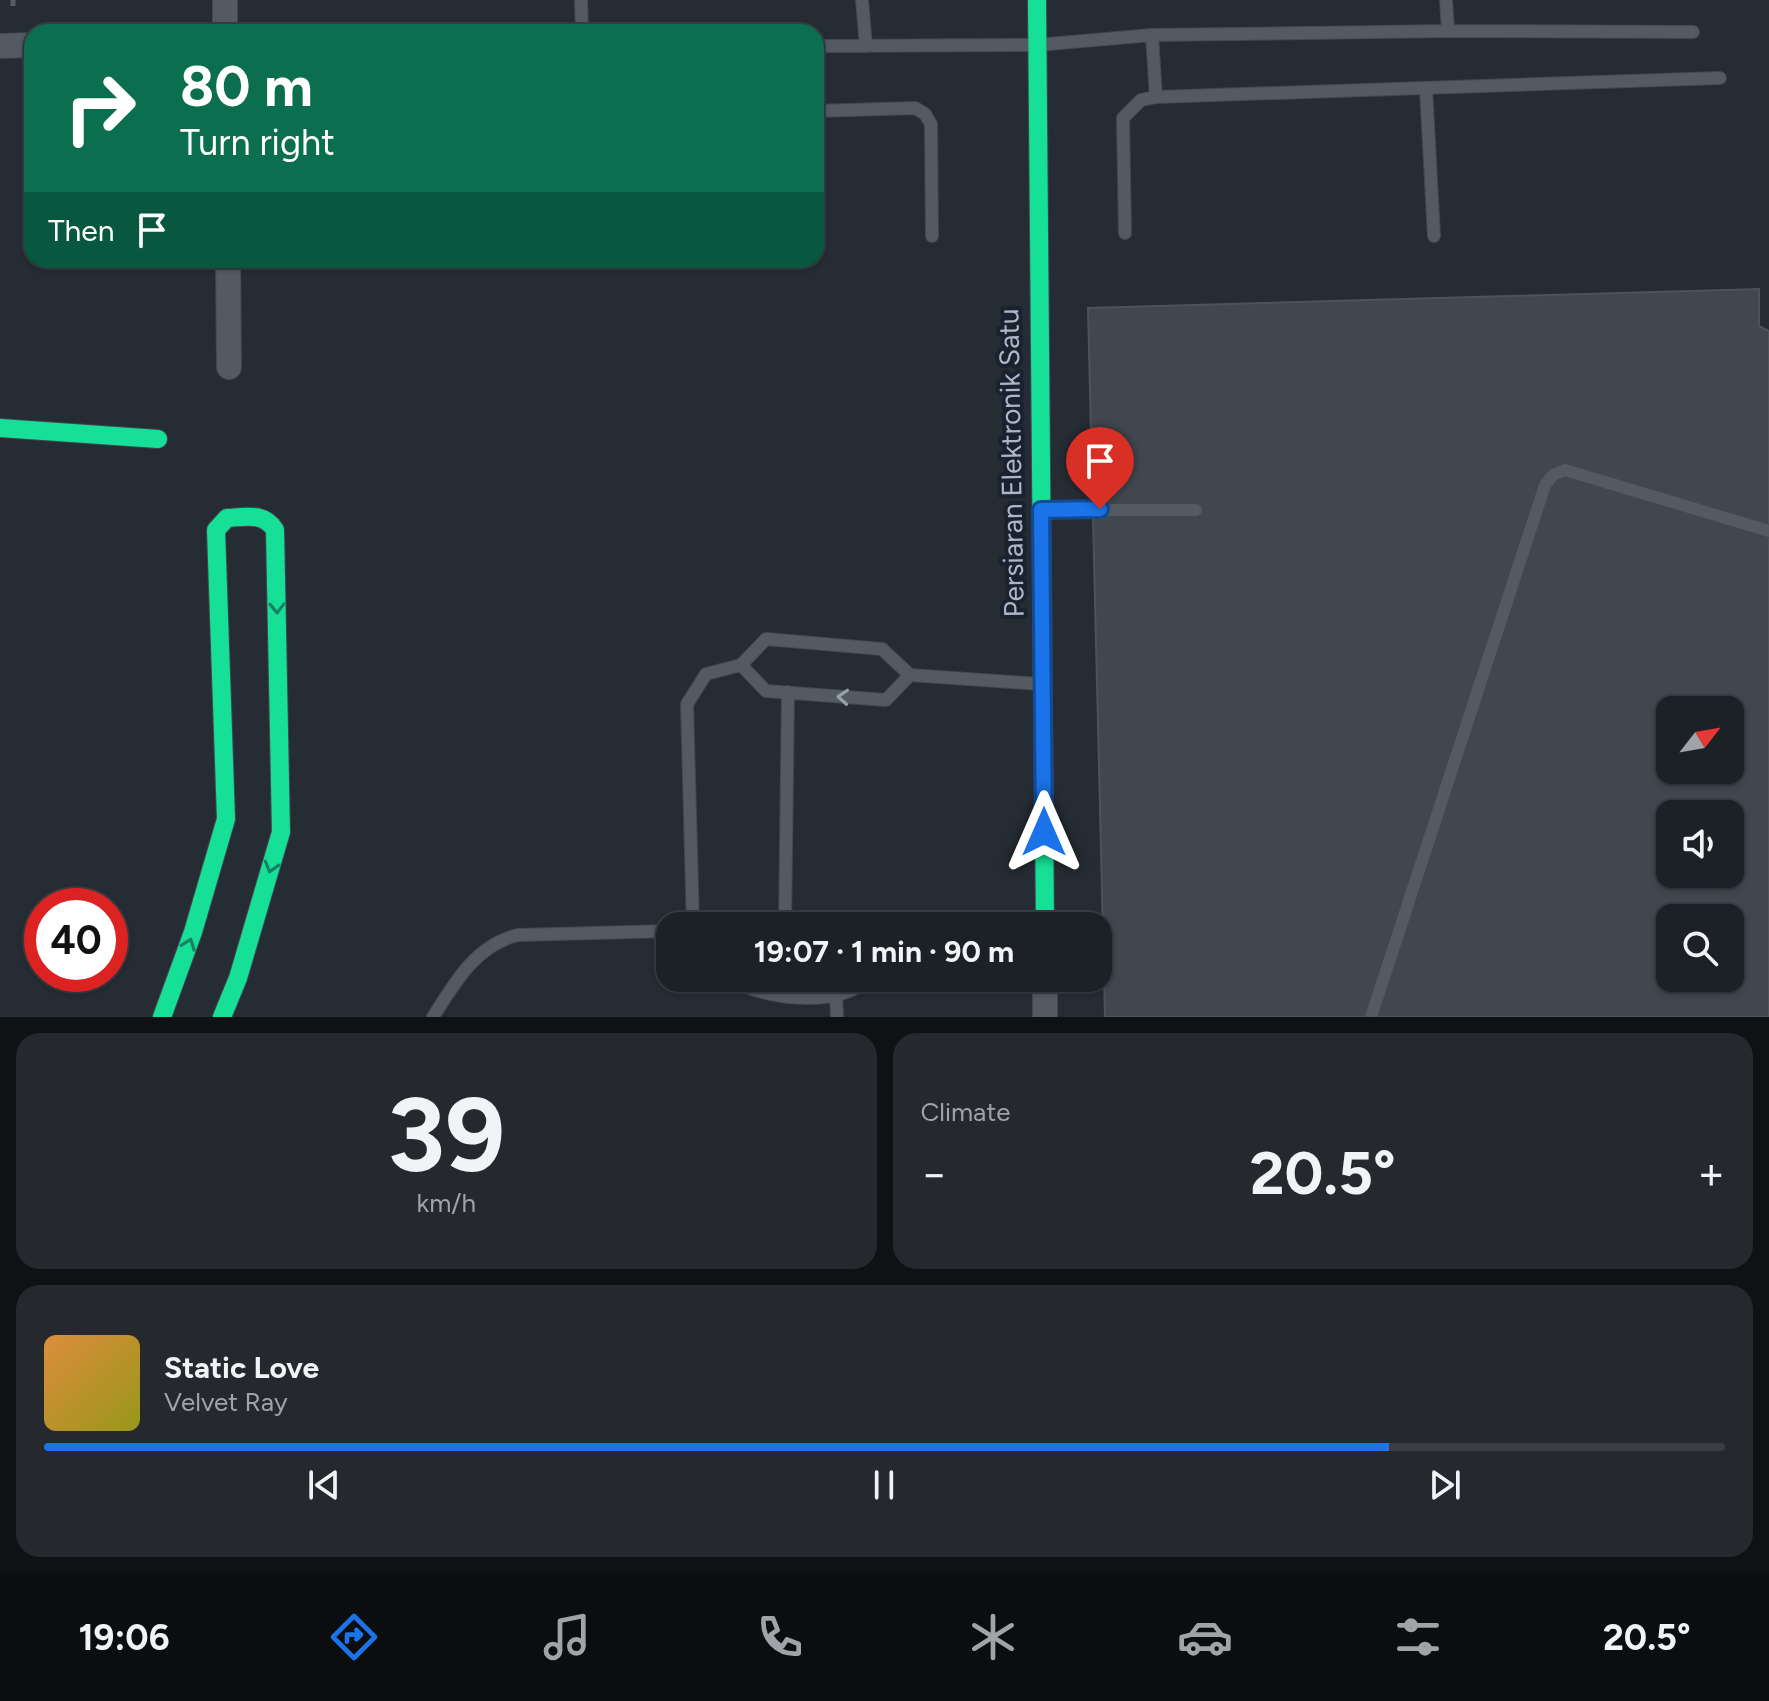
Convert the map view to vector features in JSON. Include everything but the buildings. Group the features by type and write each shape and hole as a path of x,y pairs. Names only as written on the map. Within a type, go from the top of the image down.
{"street":[{"path":"225,0 225,24"},
{"name":"Persiaran Elektronik Satu","path":"1037,0 1044,912"},
{"path":"0,46 24,45"},
{"path":"228,268 229,367"},
{"path":"0,428 158,439"},
{"path":"162,1017 193,932 226,819 216,530 227,518 260,517 270,521 275,530 281,832 238,978 222,1017"},
{"path":"1045,992 1045,1017"}],"lane":[{"path":"581,0 582,24"},
{"path":"862,0 866,46"},
{"path":"1446,0 1448,31"},
{"path":"824,46 1037,45 1152,35 1693,32"},
{"path":"1152,35 1156,97"},
{"path":"1125,233 1123,118 1141,100 1156,97 1720,78"},
{"path":"1426,88 1434,236"},
{"path":"824,111 915,108 925,114 931,124 932,236"},
{"path":"1371,1017 1545,485 1553,475 1565,470 1769,531"},
{"path":"1041,510 1196,510"},
{"path":"693,912 687,704 706,674 741,665 766,639 882,649 910,675 1043,684"},
{"path":"741,665 766,691 886,700 910,675"},
{"path":"785,912 788,692"},
{"path":"433,1017 451,988 495,940 518,935 656,931"},
{"path":"773,992 828,999 842,992"},
{"path":"836,995 837,1017"}],"traffic: fast":[{"path":"1037,0 1045,912"},
{"path":"0,428 158,439"},
{"path":"162,1017 193,932 226,819 216,530 227,518 254,517 265,520 275,530 281,832 238,978 222,1017"}],"route":[{"path":"1044,832 1041,510 1100,509"}]}
